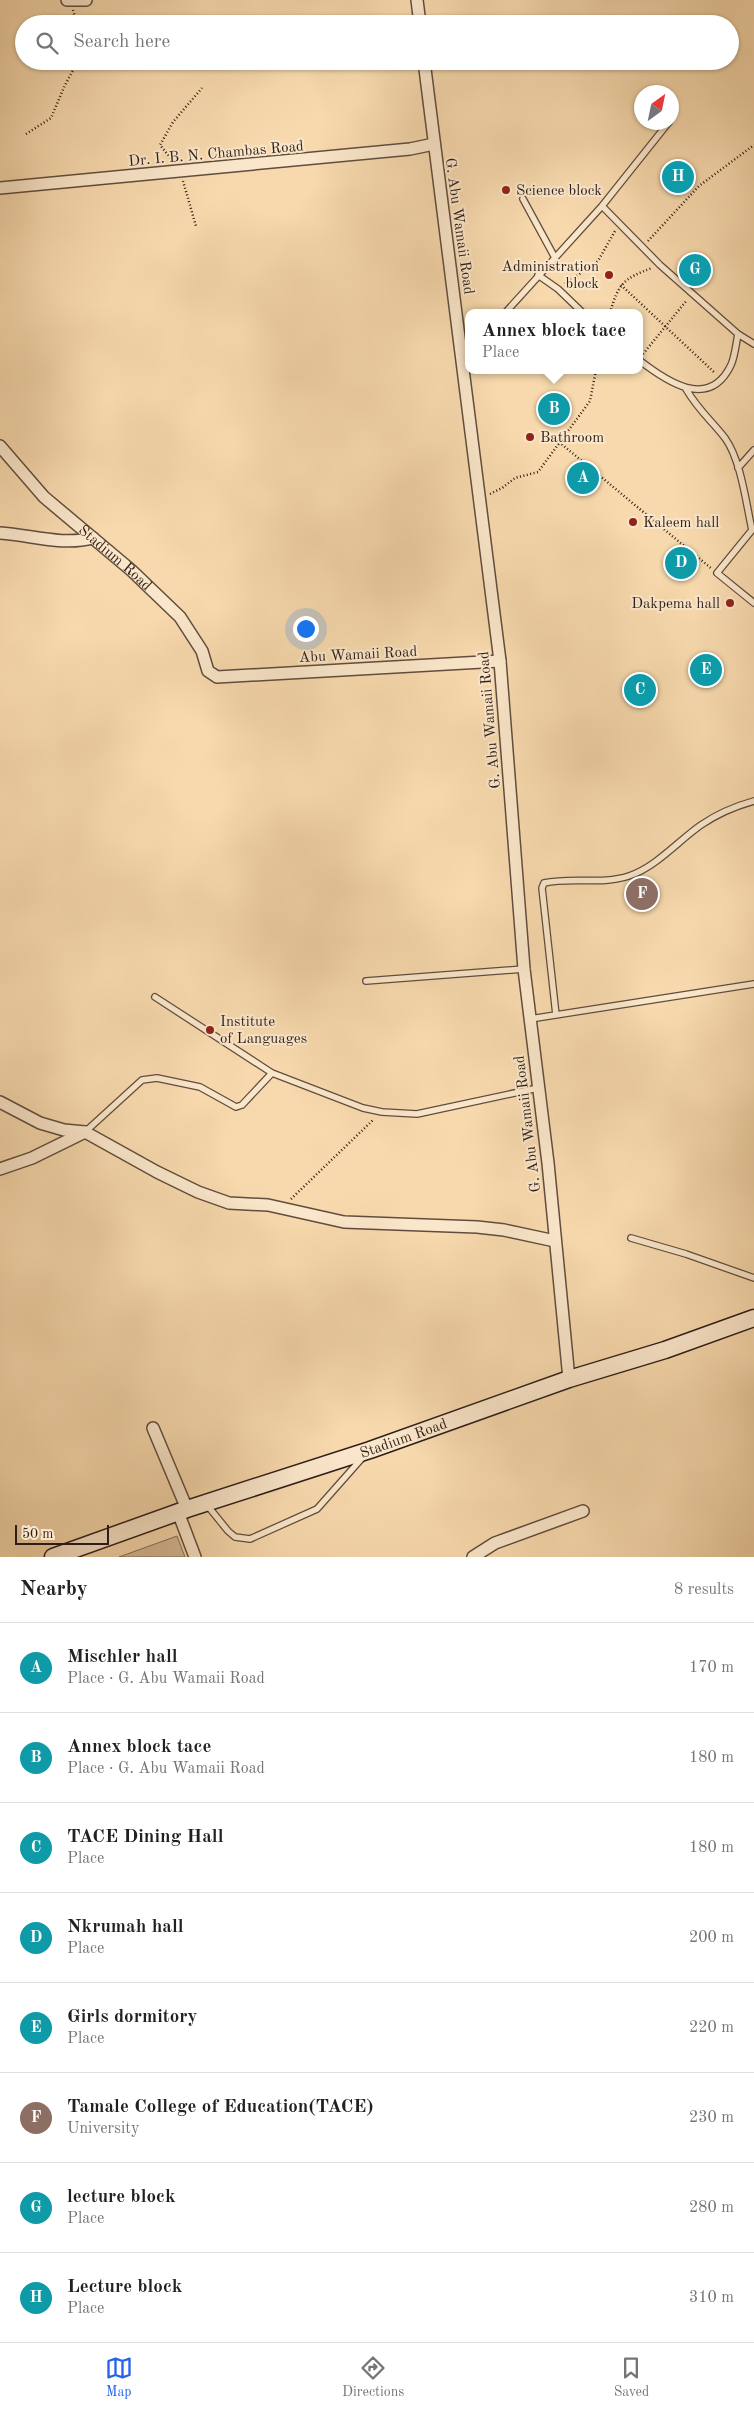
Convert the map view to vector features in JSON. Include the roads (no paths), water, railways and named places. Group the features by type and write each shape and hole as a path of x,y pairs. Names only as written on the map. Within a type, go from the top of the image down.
{"main road":[{"name":"Stadium Road","path":"54,1557 206,1503 370,1450 569,1379 665,1350 754,1318"}],"street":[{"path":"67,0 86,0"},
{"path":"417,0 419,15"},
{"name":"G. Abu Wamaii Road","path":"425,70 465,353"},
{"name":"Dr. I. B. N. Chambas Road","path":"0,188 410,149 434,144"},
{"name":"G. Abu Wamaii Road","path":"468,374 500,661 524,969 569,1379"},
{"name":"Stadium Road","path":"0,446 44,497 131,570 180,617 202,651 208,671 217,677"},
{"name":"Stadium Road","path":"0,533 26,534 67,542 93,538"},
{"name":"Abu Wamaii Road","path":"217,677 500,661"},
{"path":"0,1102 40,1123 64,1130 85,1132 198,1192 229,1203 268,1205 344,1222 477,1227 504,1230 555,1241"},
{"path":"0,1169 32,1158 85,1132"},
{"path":"153,1428 183,1511 195,1557"},
{"path":"473,1557 495,1543 583,1511"}],"lane":[{"path":"509,309 554,256 602,206 663,130"},
{"path":"524,198 554,256"},
{"path":"602,206 660,265 738,334 754,344"},
{"path":"538,275 558,289 579,309"},
{"path":"643,363 666,379 686,389 704,388 722,379 732,363 738,334"},
{"path":"686,389 697,408 726,439 738,468 754,538"},
{"path":"738,468 754,450"},
{"path":"752,530 717,573 754,603"},
{"path":"556,1015 544,925 542,888 544,883 612,880 629,876 655,861 702,824 739,805 754,801"},
{"path":"366,980 524,969"},
{"path":"530,1019 754,984"},
{"path":"155,997 272,1073 362,1108 382,1112 417,1114 538,1088"},
{"path":"85,1132 142,1080 157,1078 200,1087 236,1107 242,1105 272,1073"},
{"path":"631,1238 694,1256 754,1278"},
{"path":"206,1503 235,1537 250,1539 317,1509 370,1450"}],"place":[{"name":"Lecture block","path":"678,177"},
{"name":"Science block","path":"506,190"},
{"name":"lecture block","path":"695,270"},
{"name":"Administration block","path":"609,275"},
{"name":"Annex block tace","path":"554,409"},
{"name":"Bathroom","path":"530,437"},
{"name":"Mischler hall","path":"583,478"},
{"name":"Kaleem hall","path":"633,522"},
{"name":"Nkrumah hall","path":"681,563"},
{"name":"Dakpema hall","path":"730,603"},
{"name":"Girls dormitory","path":"706,670"},
{"name":"TACE Dining Hall","path":"640,690"},
{"name":"Tamale College of Education(TACE)","path":"642,894"},
{"name":"Institute of Languages","path":"210,1030"}]}
